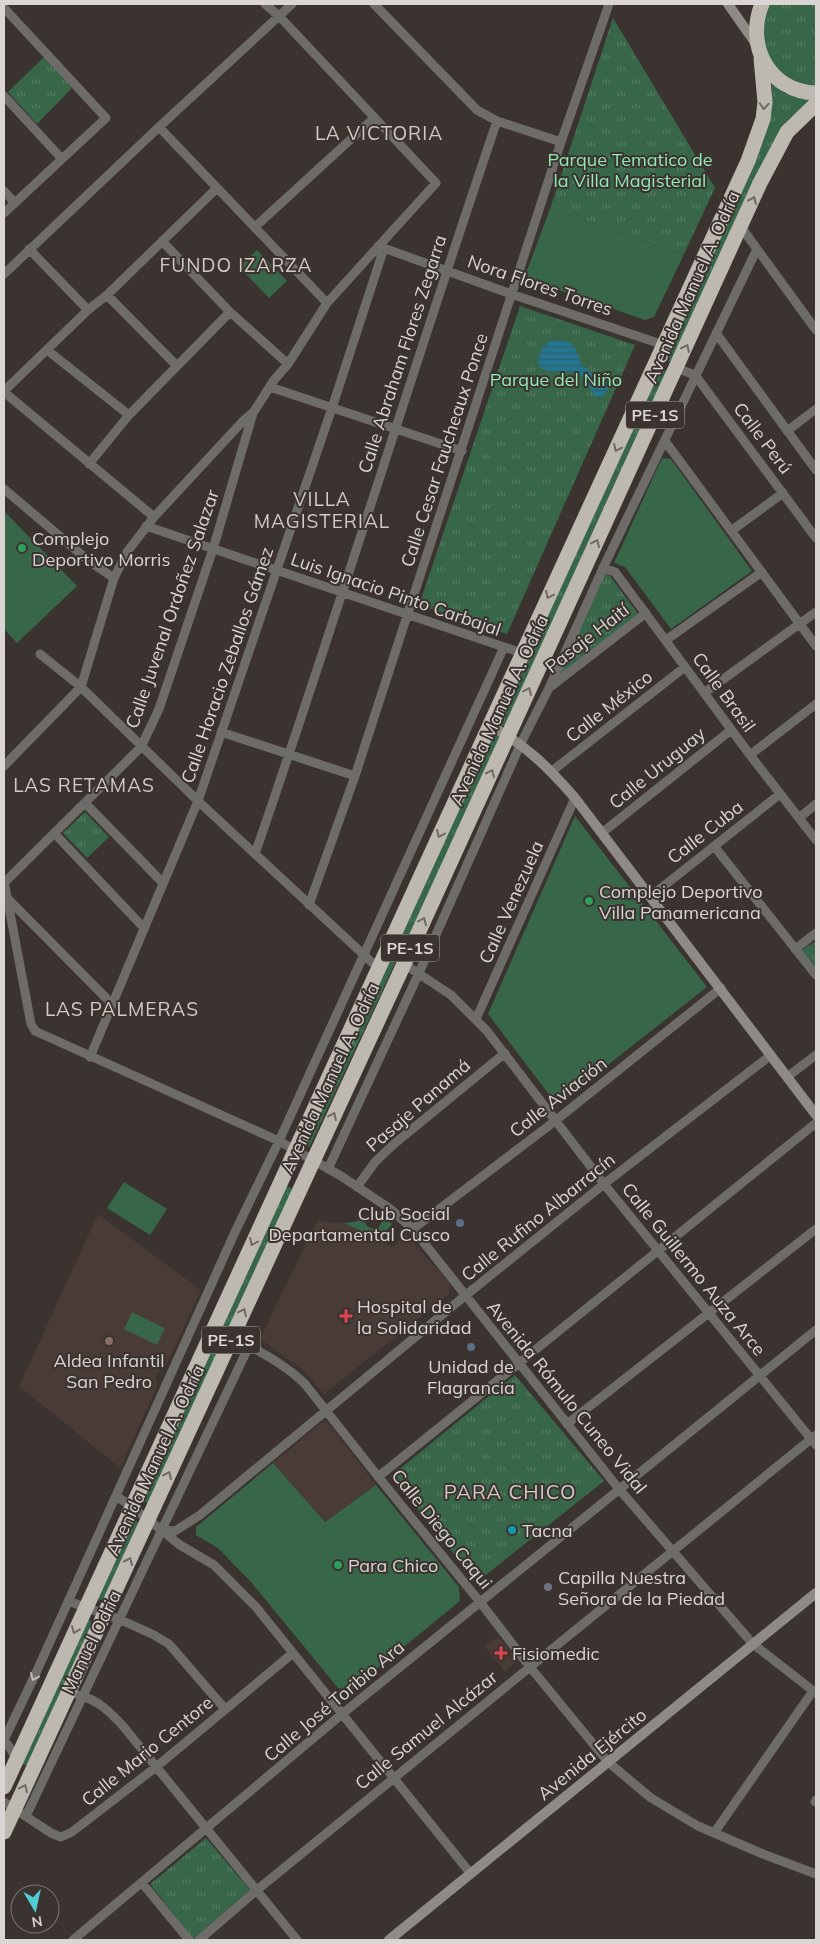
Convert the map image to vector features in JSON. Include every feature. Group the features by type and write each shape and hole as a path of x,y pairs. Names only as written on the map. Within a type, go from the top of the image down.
{"highway":[{"name":"PE-1S","path":"759,52 756,25 762,4"},
{"path":"759,52 774,76 782,82 802,92 816,93"},
{"name":"Avenida Manuel A. Odría","path":"4,1787 757,139 763,119 765,102 759,52"},
{"name":"Avenida Manuel A. Odría","path":"4,1832 406,957 514,739 676,368 776,150 787,132 816,104"},
{"path":"657,360 676,368"},
{"path":"390,942 406,957"}],"street":[{"path":"255,227 374,118 279,16 265,4"},
{"path":"4,274 159,126 292,4"},
{"path":"374,4 477,110 497,121 561,142"},
{"name":"Calle Cesar Faucheaux Ponce","path":"309,905 355,776 561,142 609,4"},
{"path":"728,4 742,22 759,52"},
{"path":"4,8 106,118 4,213"},
{"path":"4,96 62,159"},
{"name":"Calle Juvenal Ordoñez Salazar","path":"4,882 56,834 85,802 142,747 159,709 212,549 253,413 288,364 327,303 381,247 436,182 374,118"},
{"name":"Calle Abraham Flores Zegarra","path":"255,854 289,755 446,270 497,121"},
{"path":"159,126 327,303"},
{"path":"154,517 4,391 218,188"},
{"path":"4,191 14,203"},
{"path":"741,227 816,330"},
{"path":"162,241 230,312 288,364"},
{"name":"Nora Flores Torres","path":"381,247 511,294 664,345"},
{"name":"Calle Horacio Zeballos Gámez","path":"90,1056 198,801 332,408 381,247"},
{"name":"Avenida Manuel A. Odría","path":"328,1169 419,973 514,739 549,688 603,568 757,249"},
{"path":"29,250 88,310"},
{"path":"106,295 176,365"},
{"path":"90,464 129,415 230,312"},
{"path":"716,333 816,470"},
{"path":"47,350 129,415"},
{"path":"676,368 696,375"},
{"name":"Calle Perú","path":"696,375 816,538"},
{"path":"270,387 462,451"},
{"path":"787,431 816,409"},
{"path":"4,766 81,687 114,578 127,552 154,517 242,422 253,413"},
{"path":"665,441 816,646"},
{"path":"4,489 89,561 114,578"},
{"path":"732,531 783,493"},
{"name":"Luis Ignacio Pinto Carbajal","path":"146,526 522,653"},
{"name":"Calle Brasil","path":"603,568 615,572 731,730 816,840"},
{"path":"666,640 762,572"},
{"path":"704,692 816,612"},
{"name":"Pasaje Haití","path":"549,688 646,613"},
{"name":"Avenida Manuel A. Odría","path":"17,1758 4,1740 504,647"},
{"path":"40,654 81,687 198,801 378,968"},
{"name":"Calle México","path":"552,771 686,667"},
{"path":"750,755 816,704"},
{"path":"489,726 514,739 552,771 575,798 603,832 816,1115"},
{"name":"Calle Uruguay","path":"603,832 731,730"},
{"path":"221,732 355,776"},
{"name":"Calle Cuba","path":"651,896 780,794"},
{"name":"Calle Venezuela","path":"476,1019 575,798"},
{"path":"85,802 163,883"},
{"path":"799,818 816,804"},
{"path":"56,834 144,928"},
{"path":"714,846 816,975"},
{"name":"Avenida Rómulo Cuneo Vidal","path":"4,882 33,1028 39,1033 279,1141 328,1169 389,1208 413,1229 619,1489 753,1644 815,1692"},
{"path":"7,898 112,1004"},
{"path":"796,949 816,933"},
{"name":"Calle Guillermo Auza Arce","path":"406,957 419,973 451,995 476,1019 505,1053 604,1184 760,1376 815,1440"},
{"name":"Calle Aviación","path":"413,1229 555,1121 720,988"},
{"name":"Pasaje Panamá","path":"357,1187 375,1162 394,1144 505,1053"},
{"name":"Calle Rufino Albarracín","path":"162,1530 175,1531 188,1524 604,1184 771,1055"},
{"path":"788,1077 816,1055"},
{"path":"378,1477 816,1123"},
{"path":"567,1424 816,1229"},
{"name":"Calle José Toribio Ara","path":"72,1940 342,1714 816,1330"},
{"name":"Calle Diego Caqui","path":"232,1336 293,1372 328,1410 378,1477 608,1762 635,1786 657,1801 714,1833 816,1874"},
{"name":"Manuel Odria","path":"15,1809 84,1696 249,1346"},
{"name":"Calle Samuel Alcázar","path":"199,1940 257,1890 672,1550 815,1440"},
{"path":"116,1496 180,1545 201,1556 225,1574 256,1607 471,1874"},
{"name":"Avenida Ejército","path":"389,1940 816,1593"},
{"path":"68,1601 121,1620 169,1644 225,1709"},
{"name":"Calle Mario Centore","path":"15,1809 50,1833 61,1837 72,1832 156,1767 293,1652"},
{"path":"714,1833 815,1692"},
{"path":"68,1694 84,1696 94,1700 114,1717 298,1940"},
{"path":"142,1883 188,1940"}],"shaded area":[{"name":"Aldea Infantil San Pedro","path":"98,1214 201,1290 167,1364 162,1365 156,1377 158,1385 120,1468 19,1386"},
{"name":"Hospital de la Solidaridad","path":"318,1219 325,1222 344,1223 393,1247 405,1234 450,1283 449,1294 324,1394 303,1370 260,1339"},
{"path":"322,1422 328,1423 376,1485 325,1522 273,1463"},
{"name":"Fisiomedic","path":"498,1636 516,1658 516,1662 505,1672 485,1647"}],"green space":[{"path":"767,4 816,4 816,88 794,83 775,70 761,40"},
{"name":"Parque Tematico de la Villa Magisterial","path":"613,18 715,188 684,254 550,209"},
{"path":"44,57 72,88 37,124 8,92"},
{"path":"772,83 784,93 812,100 789,119 781,131 673,360 667,362 665,360 763,142 772,108"},
{"path":"550,209 684,254 654,317 645,320 530,280 526,273"},
{"path":"257,250 287,281 269,298 239,267"},
{"name":"Parque del Niño","path":"520,306 635,345 507,634 419,605"},
{"path":"662,369 667,372 505,726 502,726 499,723 658,371"},
{"path":"662,458 671,459 752,571 671,629 625,567 614,563"},
{"name":"Complejo Deportivo Morris","path":"4,511 77,586 17,643 4,629"},
{"path":"607,574 638,614 557,677 604,575"},
{"path":"492,733 497,733 501,738 408,938 403,942 399,939"},
{"path":"85,812 109,837 87,858 63,833"},
{"name":"Complejo Deportivo Villa Panamericana","path":"575,816 707,987 557,1105 488,1014"},
{"path":"816,941 816,967 801,950"},
{"path":"392,953 398,953 398,957 310,1146 307,1147 304,1145"},
{"path":"124,1182 167,1209 150,1235 107,1208"},
{"path":"289,1187 294,1190 151,1501 147,1503 142,1500 283,1188"},
{"path":"384,1218 392,1224 387,1230 375,1235 363,1232 344,1223 362,1219 368,1227 374,1229 379,1227"},
{"path":"132,1312 165,1328 157,1345 124,1329"},
{"path":"515,1375 604,1481 477,1582 391,1476"},
{"name":"Para Chico","path":"273,1463 325,1522 376,1485 459,1587 460,1601 351,1690 338,1688 251,1582 218,1548 196,1535 196,1527"},
{"path":"131,1520 137,1521 138,1524 104,1599 96,1598"},
{"path":"85,1619 91,1621 92,1624 29,1766 22,1764"},
{"path":"206,1838 250,1890 193,1939 150,1884"}],"water":[{"path":"561,340 574,346 582,366 596,375 609,379 610,385 601,397 596,397 587,382 574,373 545,370 539,367 539,356 544,347 549,341"}],"place":[{"name":"Complejo Deportivo Morris","path":"22,548"},
{"name":"Complejo Deportivo Villa Panamericana","path":"589,901"},
{"name":"Club Social Departamental Cusco","path":"460,1223"},
{"name":"Hospital de la Solidaridad","path":"346,1316"},
{"name":"Aldea Infantil San Pedro","path":"109,1341"},
{"name":"Unidad de Flagrancia","path":"471,1347"},
{"name":"Tacna","path":"512,1530"},
{"name":"Para Chico","path":"338,1565"},
{"name":"Capilla Nuestra Señora de la Piedad","path":"548,1587"},
{"name":"Fisiomedic","path":"501,1653"}],"district":[{"name":"LA VICTORIA","path":"379,133"},
{"name":"FUNDO IZARZA","path":"236,265"},
{"name":"VILLA MAGISTERIAL","path":"322,510"},
{"name":"LAS RETAMAS","path":"84,785"},
{"name":"LAS PALMERAS","path":"122,1009"},
{"name":"PARA CHICO","path":"510,1491"}]}
